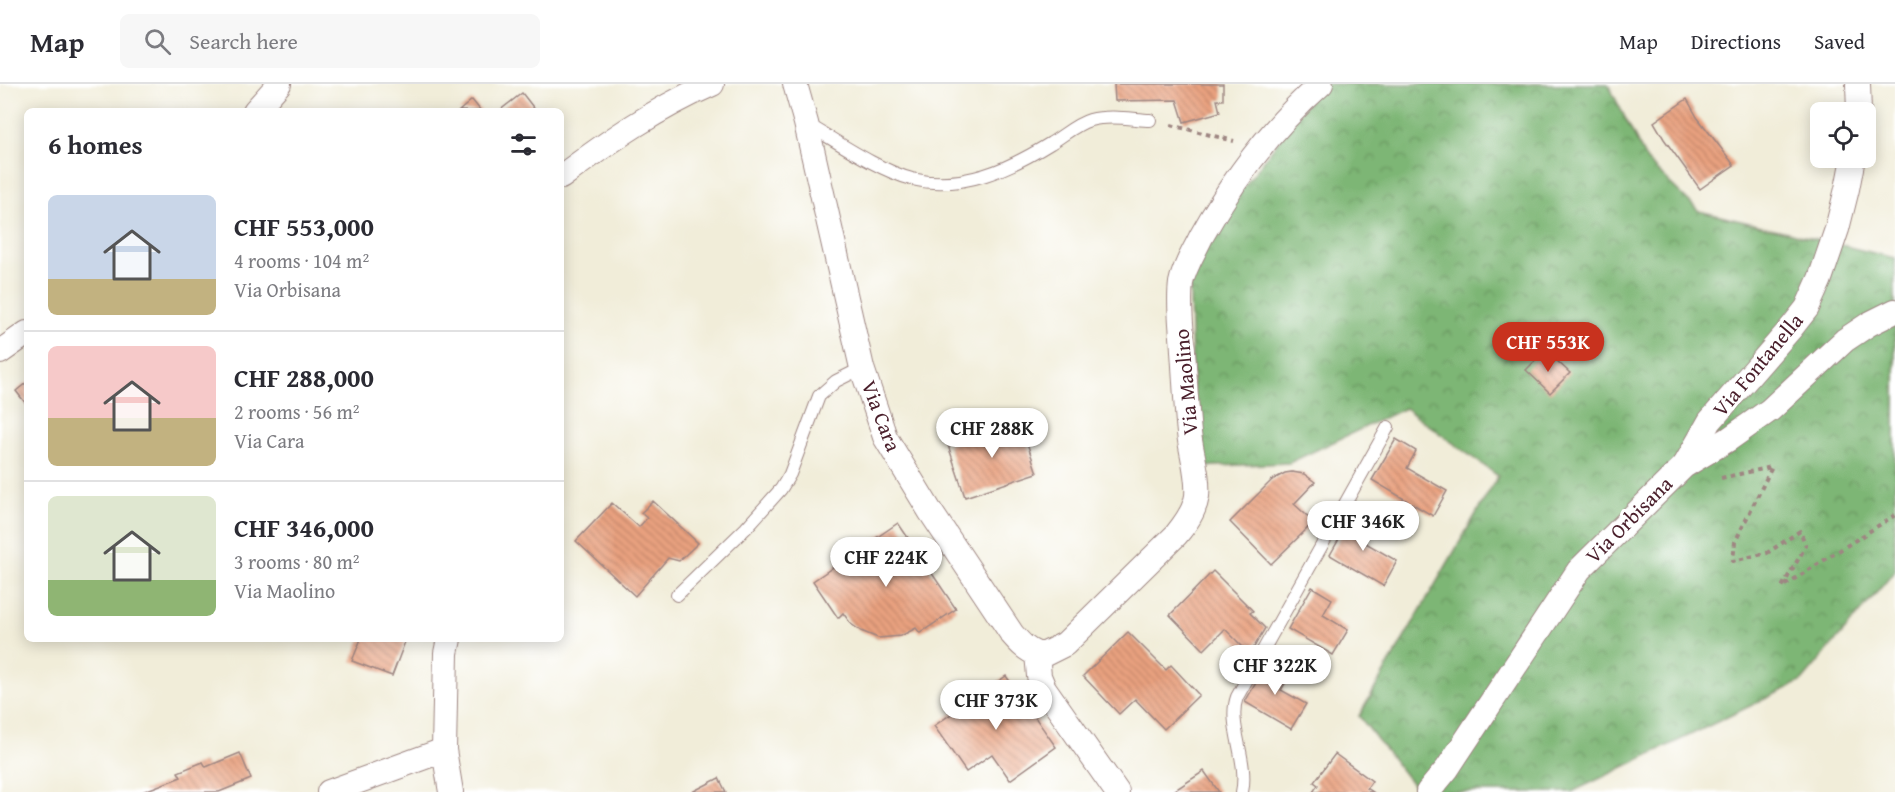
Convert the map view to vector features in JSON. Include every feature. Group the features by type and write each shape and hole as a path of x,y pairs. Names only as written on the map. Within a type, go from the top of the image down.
{"street":[{"path":"258,108 279,84"},
{"path":"564,175 642,119 683,96 712,84"},
{"name":"Via Cara","path":"795,84 862,368 885,437 903,469 1012,634 1020,644 1037,654"},
{"name":"Via Maolino","path":"1037,654 1045,654 1065,644 1187,522 1197,496 1189,434 1180,306 1182,282 1189,260 1211,220 1261,147 1304,99 1321,84"},
{"path":"1857,84 1858,102"},
{"name":"Via Fontanella","path":"1684,466 1710,421 1806,308 1820,279 1837,229 1851,168"},
{"name":"Via Orbisana","path":"1428,792 1447,769 1579,570 1684,466 1729,439 1770,410 1845,340 1895,311"},
{"path":"0,352 24,335"},
{"path":"448,642 446,653 444,750 450,792"},
{"path":"1037,654 1039,676 1044,688 1117,792"},
{"path":"329,792 444,750"}],"lane":[{"path":"806,123 882,167 909,178 930,183 957,182 978,178 1003,169 1028,157 1090,120 1107,118 1150,120"},
{"path":"677,595 746,528 781,489 790,474 819,396 836,381 862,368"},
{"path":"1242,792 1244,766 1234,706 1388,428"}],"path":[{"path":"1150,120 1261,147"},
{"path":"1684,466 1704,482 1772,467 1735,542 1733,561 1767,553 1800,531 1806,546 1782,587 1895,515"}],"green space":[{"path":"1321,84 1608,84 1647,161 1699,211 1895,258 1895,571 1802,681 1572,792 1418,792 1359,716 1498,476 1405,408 1289,463 1195,467 1189,260"}],"building":[{"path":"1114,84 1223,84 1223,100 1217,100 1220,112 1184,122 1177,100 1115,101"},
{"path":"522,93 534,108 503,108"},
{"path":"1687,99 1697,117 1734,165 1700,189 1654,122"},
{"path":"472,100 479,108 463,108"},
{"path":"1543,353 1553,363 1556,360 1570,373 1550,393 1526,370"},
{"path":"24,384 24,401 16,391"},
{"path":"1020,422 1037,473 965,497 948,445"},
{"path":"1396,439 1416,451 1407,468 1447,491 1433,516 1372,480"},
{"path":"1292,472 1304,474 1315,482 1294,504 1314,522 1271,564 1230,522 1272,480"},
{"path":"653,501 698,543 679,561 668,558 635,596 576,541 612,503 639,527 647,518 641,513"},
{"path":"1354,513 1374,525 1364,542 1397,561 1383,586 1330,555"},
{"path":"898,523 956,609 920,633 916,628 901,636 878,638 851,624 843,613 838,618 813,581"},
{"path":"1213,571 1253,611 1250,613 1265,628 1250,654 1225,629 1204,650 1170,615"},
{"path":"1312,587 1332,599 1323,615 1348,630 1333,655 1288,629"},
{"path":"1128,632 1166,670 1171,665 1199,695 1164,729 1135,699 1119,714 1083,676"},
{"path":"360,642 405,642 392,676 352,661"},
{"path":"1269,660 1291,673 1281,690 1306,704 1291,729 1245,702"},
{"path":"1006,676 1056,747 1010,780 992,754 966,772 934,726"},
{"path":"240,753 251,779 219,792 142,792 181,777 178,772 203,762 206,767"},
{"path":"1335,754 1372,781 1367,788 1373,792 1313,792 1318,785 1314,782"},
{"path":"1204,771 1219,792 1172,792"},
{"path":"719,778 726,792 692,792"}]}
